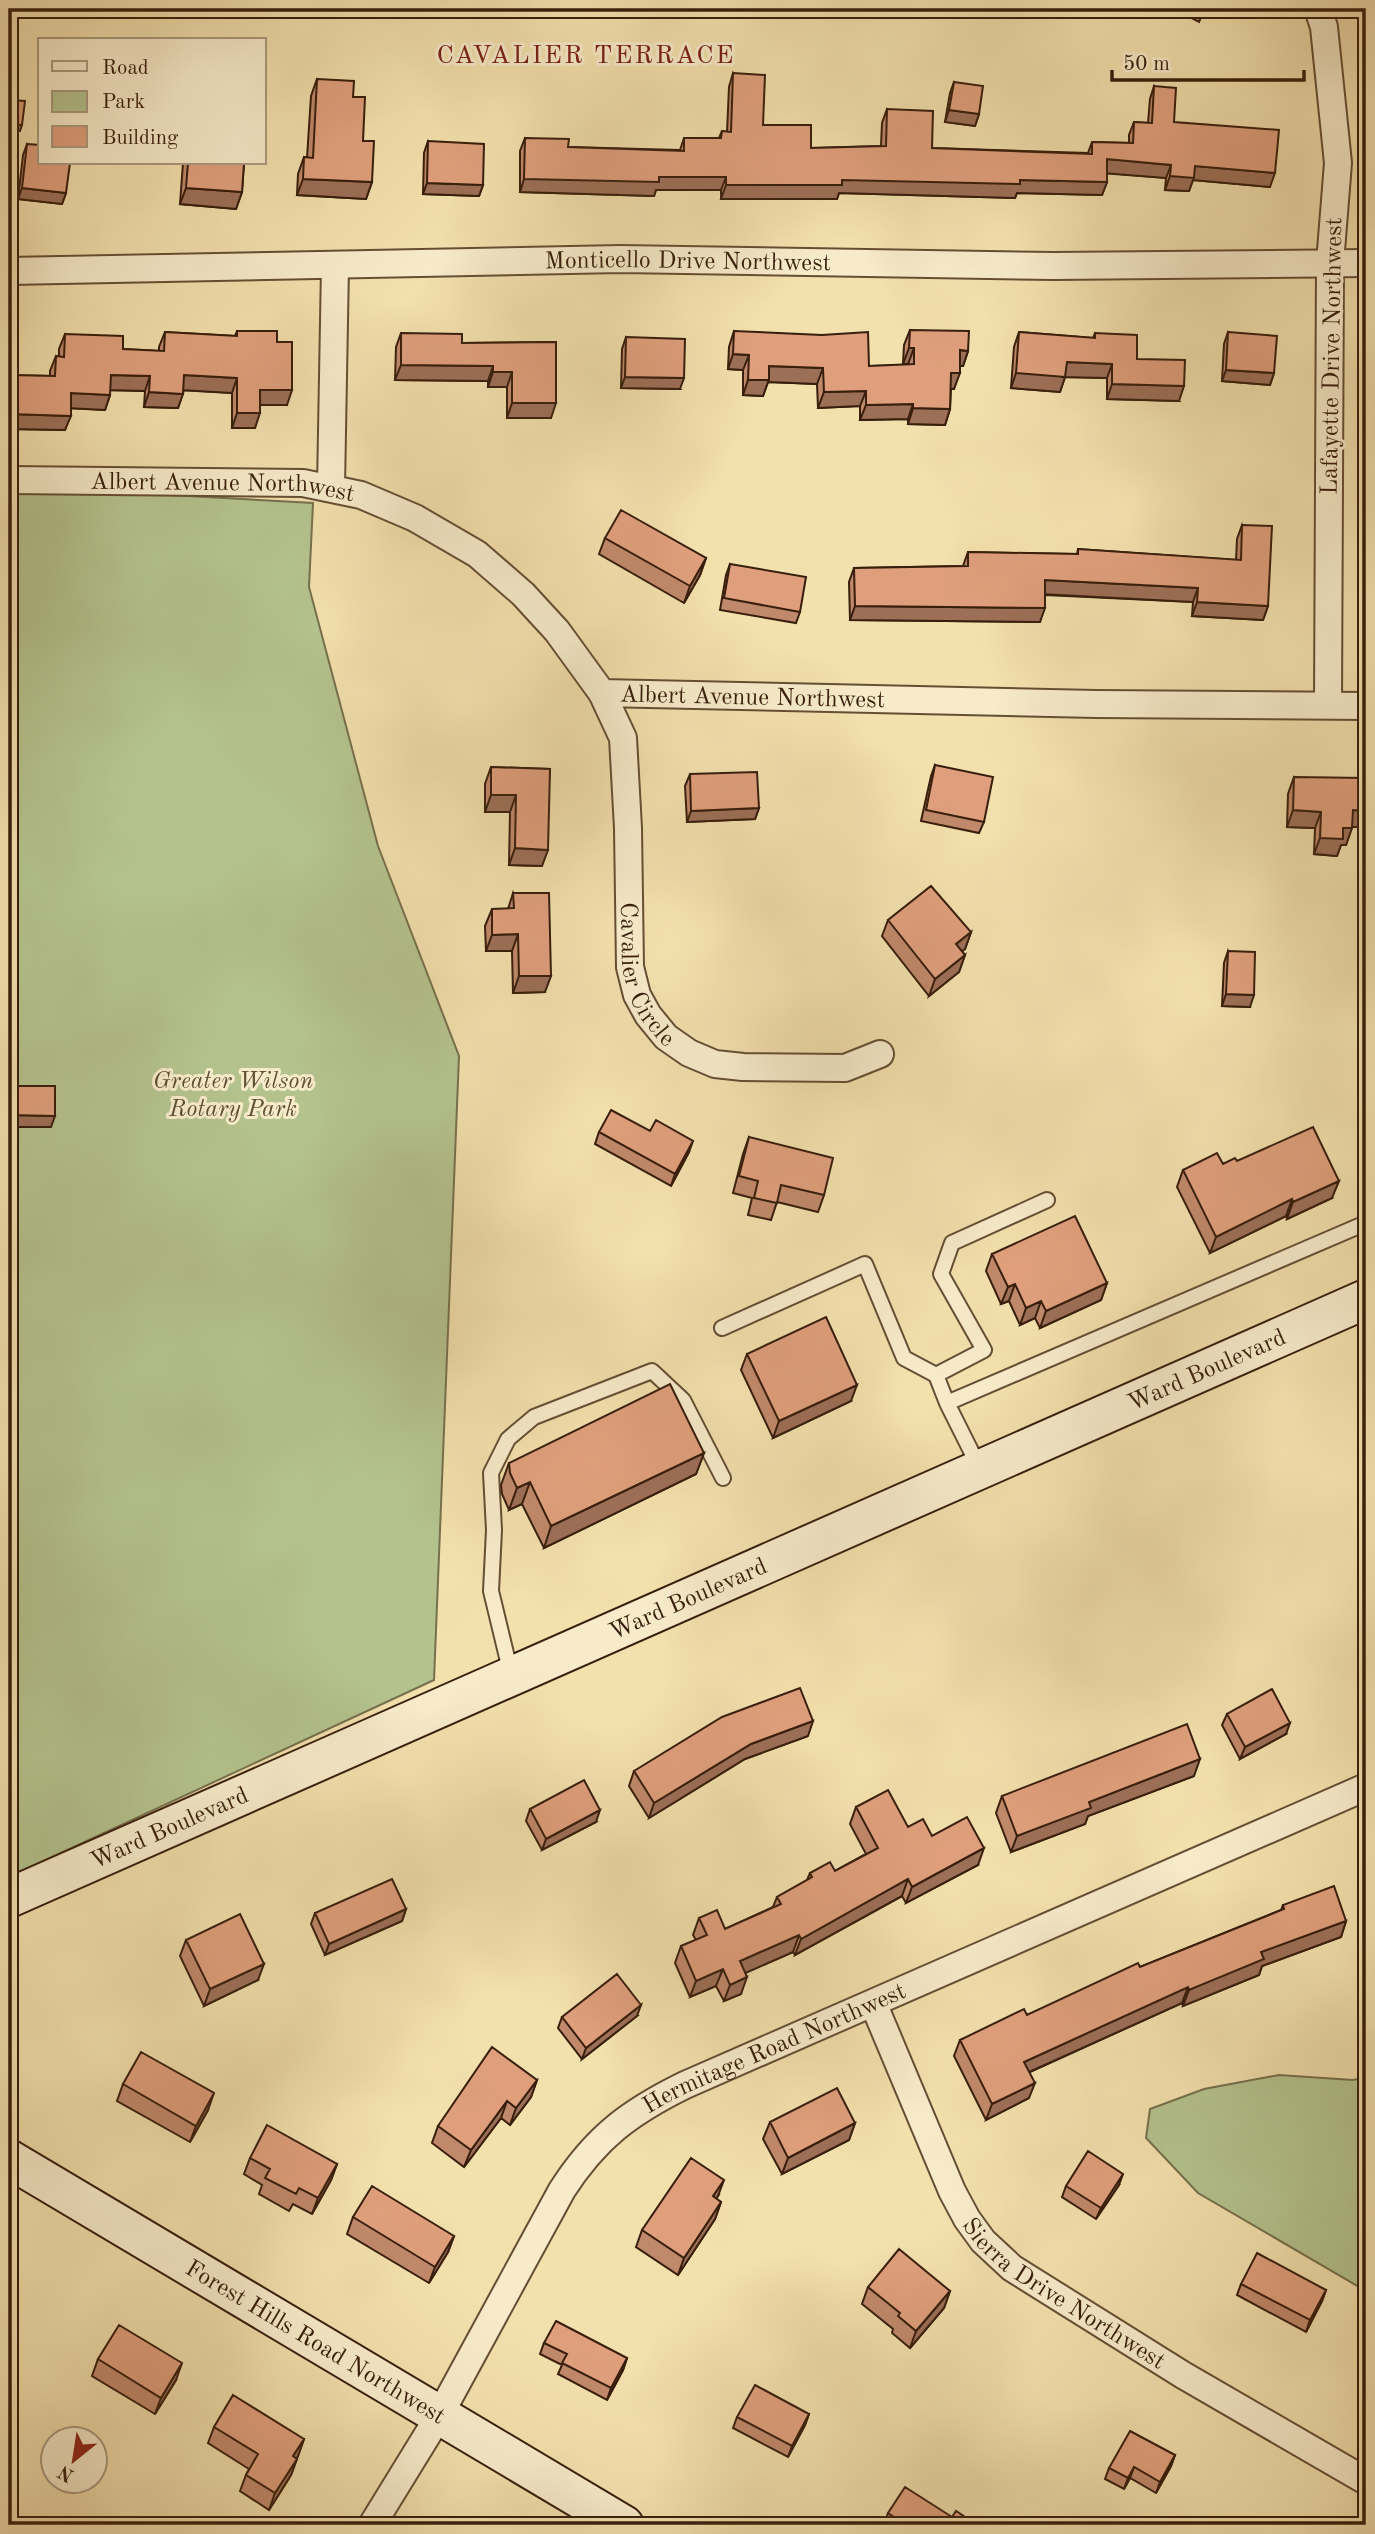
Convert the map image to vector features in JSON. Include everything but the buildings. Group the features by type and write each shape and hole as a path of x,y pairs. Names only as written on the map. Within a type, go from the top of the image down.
{"main road":[{"name":"Ward Boulevard","path":"9,1898 979,1467 1366,1299"},
{"name":"Forest Hills Road Northwest","path":"9,2159 624,2525"}],"street":[{"name":"Lafayette Drive Northwest","path":"1318,9 1324,27 1338,163 1330,262 1328,705"},
{"name":"Monticello Drive Northwest","path":"9,271 620,259 1054,266 1366,263"},
{"path":"331,488 335,266"},
{"name":"Albert Avenue Northwest","path":"9,480 303,483 361,495 415,518 477,554 523,594 556,631 602,693 1096,704 1366,706"},
{"name":"Cavalier Circle","path":"602,693 623,738 628,828 629,967 637,995 648,1015 666,1037 689,1053 715,1064 743,1067 845,1068 880,1054"},
{"name":"Hermitage Road Northwest","path":"372,2525 439,2416 562,2190 598,2142 644,2105 1366,1787"},
{"name":"Sierra Drive Northwest","path":"874,2005 952,2191 967,2219 984,2241 1013,2269 1087,2316 1366,2481"}],"lane":[{"path":"936,1375 984,1350 941,1274 952,1243 1047,1200"},
{"path":"947,1403 1366,1223"},
{"path":"722,1328 865,1264 904,1358 936,1375 979,1467"},
{"path":"511,1675 491,1591 494,1530 491,1473 508,1439 534,1417 652,1371 683,1400 723,1478"}],"green space":[{"name":"Greater Wilson Rotary Park","path":"9,486 313,503 309,587 378,846 459,1056 434,1680 9,1877"},
{"path":"1279,2075 1353,2080 1366,2077 1366,2291 1198,2193 1146,2138 1150,2109 1204,2089"}],"district":[{"name":"CAVALIER TERRACE","path":"586,54"}]}
